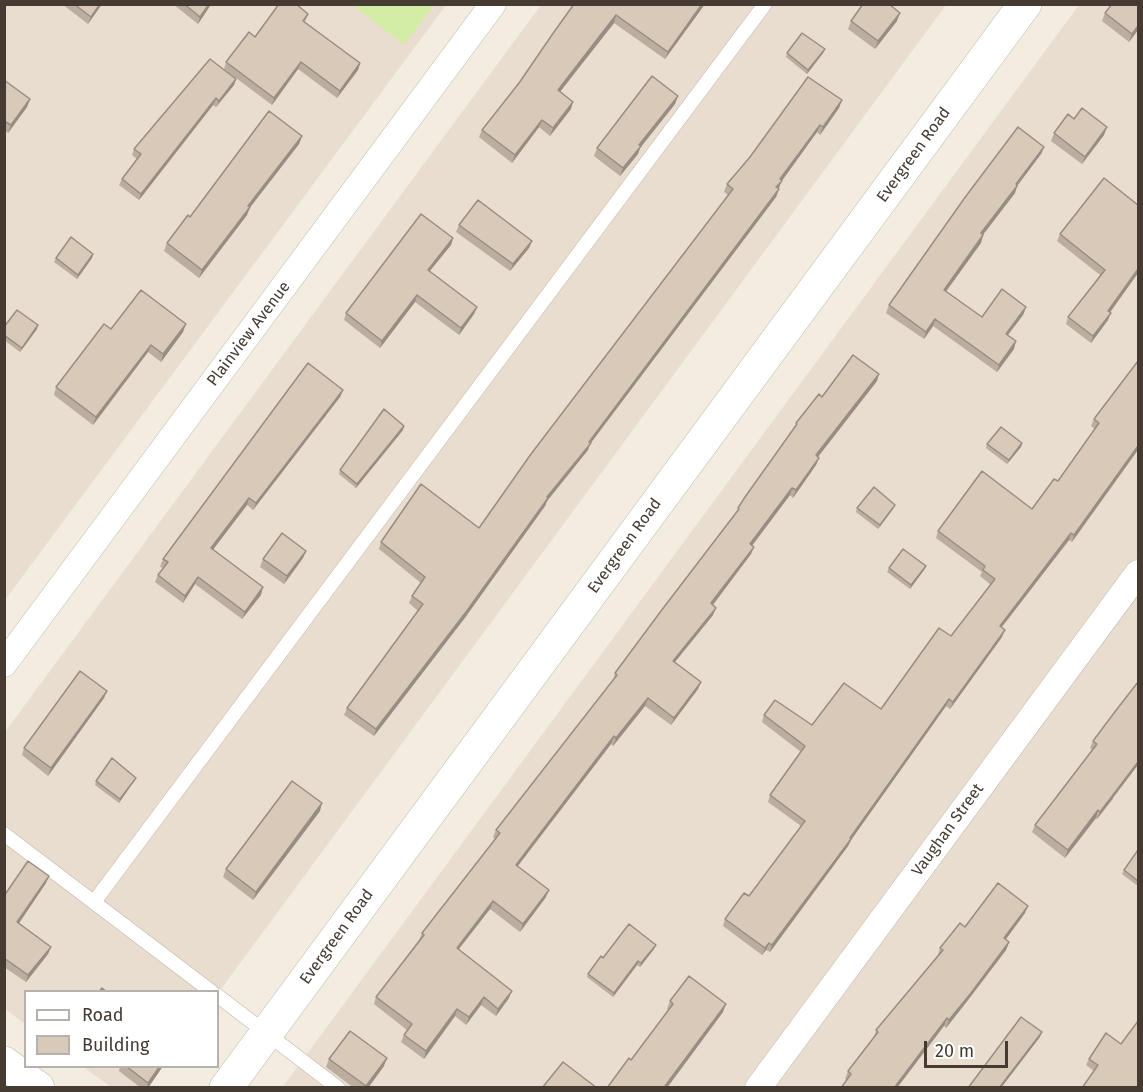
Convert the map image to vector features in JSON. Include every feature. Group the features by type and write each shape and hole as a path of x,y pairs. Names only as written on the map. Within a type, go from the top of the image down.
{"street":[{"name":"Plainview Avenue","path":"4,664 493,4"},
{"name":"Evergreen Road","path":"226,1088 1025,4"},
{"name":"Vaughan Street","path":"758,1088 1138,573"},
{"path":"4,1062 38,1088"}],"lane":[{"path":"94,902 765,4"},
{"path":"4,834 209,990"},
{"path":"219,997 338,1088"}],"shaded area":[{"path":"5,5 446,5 5,600"},
{"path":"541,5 946,5 219,992 24,990 24,1023 5,1009 5,732"},
{"path":"1079,5 1138,5 1138,1087 282,1088"},
{"path":"84,1068 162,1068 147,1088 111,1087"}],"green space":[{"path":"352,5 434,5 404,44"}],"building":[{"path":"74,4 100,4 91,17"},
{"path":"184,4 209,4 200,17"},
{"path":"279,4 296,4 308,14 303,21 360,63 340,91 301,62 274,98 226,62 249,32 255,37"},
{"path":"574,4 702,4 668,52 616,15 558,90 573,102 553,128 542,120 515,155 482,130 519,83"},
{"path":"863,4 889,4 900,13 878,41 851,21"},
{"path":"1112,4 1138,4 1138,26 1132,34 1105,13"},
{"path":"802,33 825,49 808,70 787,53"},
{"path":"210,59 236,79 219,101 216,98 141,194 122,179 141,154 134,149"},
{"path":"652,76 678,96 623,168 597,148"},
{"path":"808,77 842,100 823,127 820,125 780,179 782,181 776,187 779,189 589,442 591,443 547,497 466,612 376,729 347,708 423,604 412,596 425,577 381,542 421,484 479,528 531,454 733,189 727,184 750,157"},
{"path":"4,80 30,99 11,125 4,121"},
{"path":"1082,108 1107,127 1085,157 1054,133 1068,114 1074,119"},
{"path":"269,111 302,136 202,270 167,243 188,215 190,217"},
{"path":"1018,127 1044,147 981,233 983,235 944,290 982,317 1002,289 1026,307 1006,334 1016,341 999,365 935,319 926,332 889,305"},
{"path":"1104,178 1138,205 1138,269 1108,311 1111,313 1093,336 1068,317 1105,270 1060,234"},
{"path":"478,200 532,241 513,264 459,225"},
{"path":"421,214 453,238 428,270 477,307 461,328 417,295 382,341 346,313"},
{"path":"71,237 93,254 78,275 56,258"},
{"path":"141,290 186,324 163,354 151,345 96,417 56,387 104,324 111,329"},
{"path":"17,310 38,325 22,348 4,335 4,327"},
{"path":"853,355 879,374 816,455 819,458 796,490 792,488 750,544 754,547 711,603 716,608 673,661 701,682 674,718 648,698 616,738 614,736 516,865 549,890 523,924 493,901 457,948 512,991 498,1009 484,997 469,1017 457,1009 426,1051 404,1035 412,1024 376,997 424,935 422,933 500,833 496,830 617,675 615,673 739,509 796,423 819,394 822,397"},
{"path":"1138,361 1138,446 1074,535 1071,533 1000,626 1005,630 953,702 949,699 851,839 772,945 769,943 765,948 725,919 744,893 749,896 805,821 770,795 805,746 764,715 775,700 812,725 844,683 881,709 939,628 951,636 995,579 983,570 985,566 938,531 982,471 1032,509 1054,479 1058,481 1099,423 1094,419"},
{"path":"308,363 343,390 256,503 249,498 211,548 263,587 245,612 198,577 185,596 158,575 168,562 163,559"},
{"path":"384,409 404,426 357,484 340,470"},
{"path":"1001,427 1022,443 1009,460 987,444"},
{"path":"874,487 895,505 880,525 857,508"},
{"path":"282,533 306,551 287,576 263,559"},
{"path":"903,549 926,566 911,585 889,568"},
{"path":"80,671 107,691 51,768 24,748"},
{"path":"1138,682 1138,762 1068,850 1035,825 1097,744 1093,741"},
{"path":"112,758 136,778 120,799 96,781"},
{"path":"292,781 322,803 256,892 226,869"},
{"path":"1138,850 1138,881 1124,870"},
{"path":"28,861 49,876 17,922 51,947 28,975 4,958 4,896"},
{"path":"998,883 1028,906 1004,938 1009,942 971,993 949,1020 947,1018 894,1088 841,1088 851,1074 848,1071 878,1032 876,1030 943,950 940,948 960,923 965,927"},
{"path":"629,924 656,945 641,963 638,961 614,993 588,974"},
{"path":"689,976 726,1004 665,1086 668,1088 607,1088 673,1004 670,1001"},
{"path":"1021,1017 1042,1032 999,1088 968,1088"},
{"path":"1138,1021 1138,1088 1082,1088 1098,1065 1089,1059 1106,1033 1121,1044"},
{"path":"350,1031 387,1058 366,1086 329,1059"},
{"path":"563,1062 597,1088 542,1088"},
{"path":"129,1068 159,1068 148,1083"}]}
